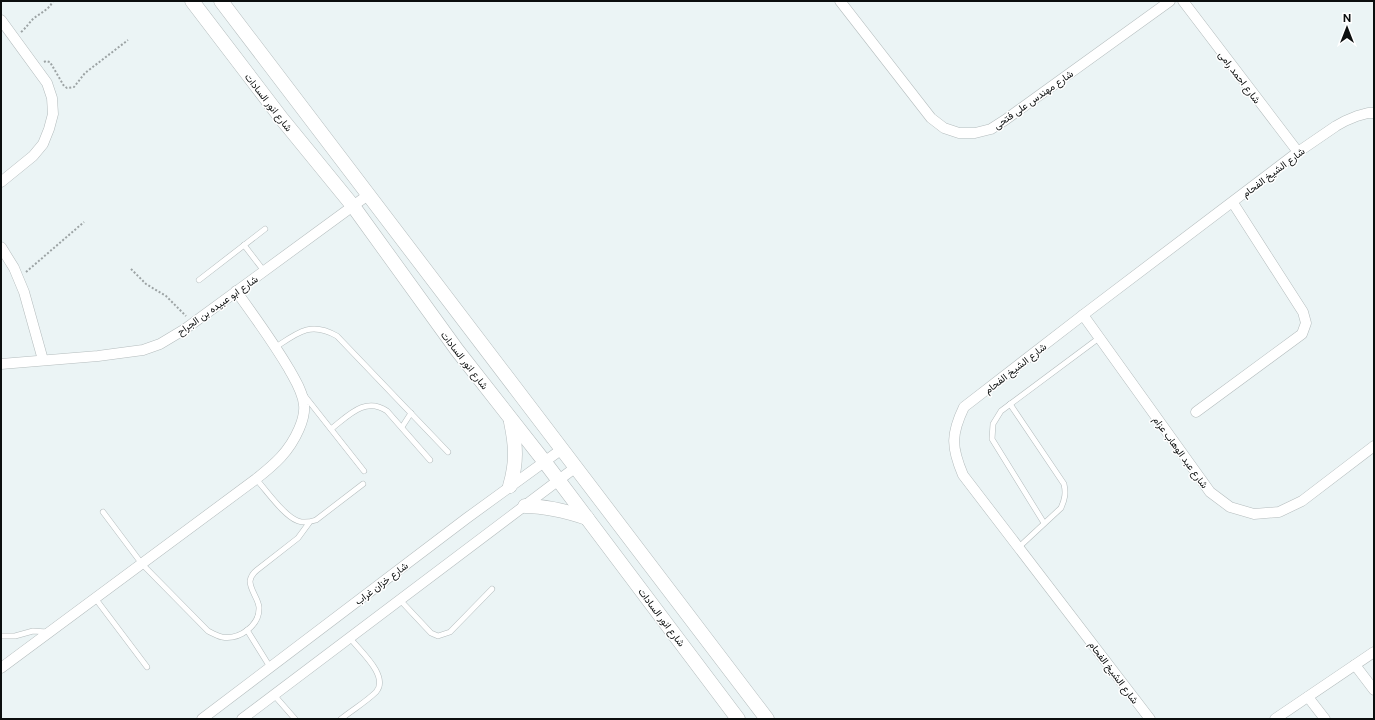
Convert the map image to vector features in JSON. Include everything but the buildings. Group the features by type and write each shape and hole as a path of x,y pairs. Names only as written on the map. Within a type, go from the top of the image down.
{"street":[{"name":"شارع انور السادات","path":"192,1 282,120 353,206 457,350 544,461 738,719"},
{"path":"222,1 766,719"},
{"name":"شارع مهندس على فتحى","path":"840,1 931,118 944,128 959,133 975,133 991,129 1170,1"},
{"name":"شارع احمد رامى","path":"1183,1 1298,152"},
{"path":"1,20 47,83 52,98 53,114 50,129 43,144 33,156 1,182"},
{"name":"شارع الشيخ الفحام","path":"1150,719 963,474 956,458 954,441 956,423 964,407 1082,315 1233,203 1298,152 1346,121 1357,116 1374,113"},
{"name":"شارع ابو عبيده بن الجراح","path":"1,364 98,356 143,350 160,344 192,323 368,195"},
{"path":"1196,412 1302,334 1306,324 1303,312 1233,203"},
{"path":"1,247 14,268 24,292 43,360"},
{"path":"1,668 256,479 287,452 295,439 302,422 304,406 301,391 276,347 236,291"},
{"name":"شارع عبد الوهاب عزام","path":"1082,315 1210,492 1230,507 1254,514 1279,512 1302,501 1374,446"},
{"path":"510,417 516,458 510,486"},
{"name":"شارع خزان غراب","path":"202,719 510,486 562,449"},
{"path":"242,719 576,467"},
{"path":"525,506 552,507 587,518"},
{"path":"1275,719 1374,652"},
{"path":"1355,665 1374,690"},
{"path":"1308,697 1324,719"}],"lane":[{"path":"199,280 265,229"},
{"path":"244,245 264,271"},
{"path":"276,347 300,332 309,329 319,329 337,336 448,452"},
{"path":"1044,523 992,439 991,431 996,417 1001,411 1099,338"},
{"path":"301,391 364,470"},
{"path":"1010,404 1064,484 1066,492 1065,500 1061,508 1019,547"},
{"path":"331,428 360,408 367,405 381,406 402,427 430,460"},
{"path":"402,427 411,413"},
{"path":"256,479 288,515 299,521 309,523"},
{"path":"103,512 142,564 208,631 223,637 232,637 240,635 248,630 256,618 259,608 258,602 250,583 252,576 257,570 298,538 309,523 316,520 363,484"},
{"path":"400,600 431,633 438,636 450,632 492,589"},
{"path":"95,598 147,667"},
{"path":"248,630 270,667"},
{"path":"1,636 15,636 33,631 48,632"},
{"path":"341,719 377,691 380,684 379,675 375,668 350,638"},
{"path":"274,695 295,719"}],"path":[{"path":"20,33 28,27 33,19 47,9 53,1"},
{"path":"46,61 50,62 64,86 67,88 74,87 85,73 128,40"},
{"path":"28,271 84,222"},
{"path":"131,269 146,284 166,296 177,305 192,323"}]}
